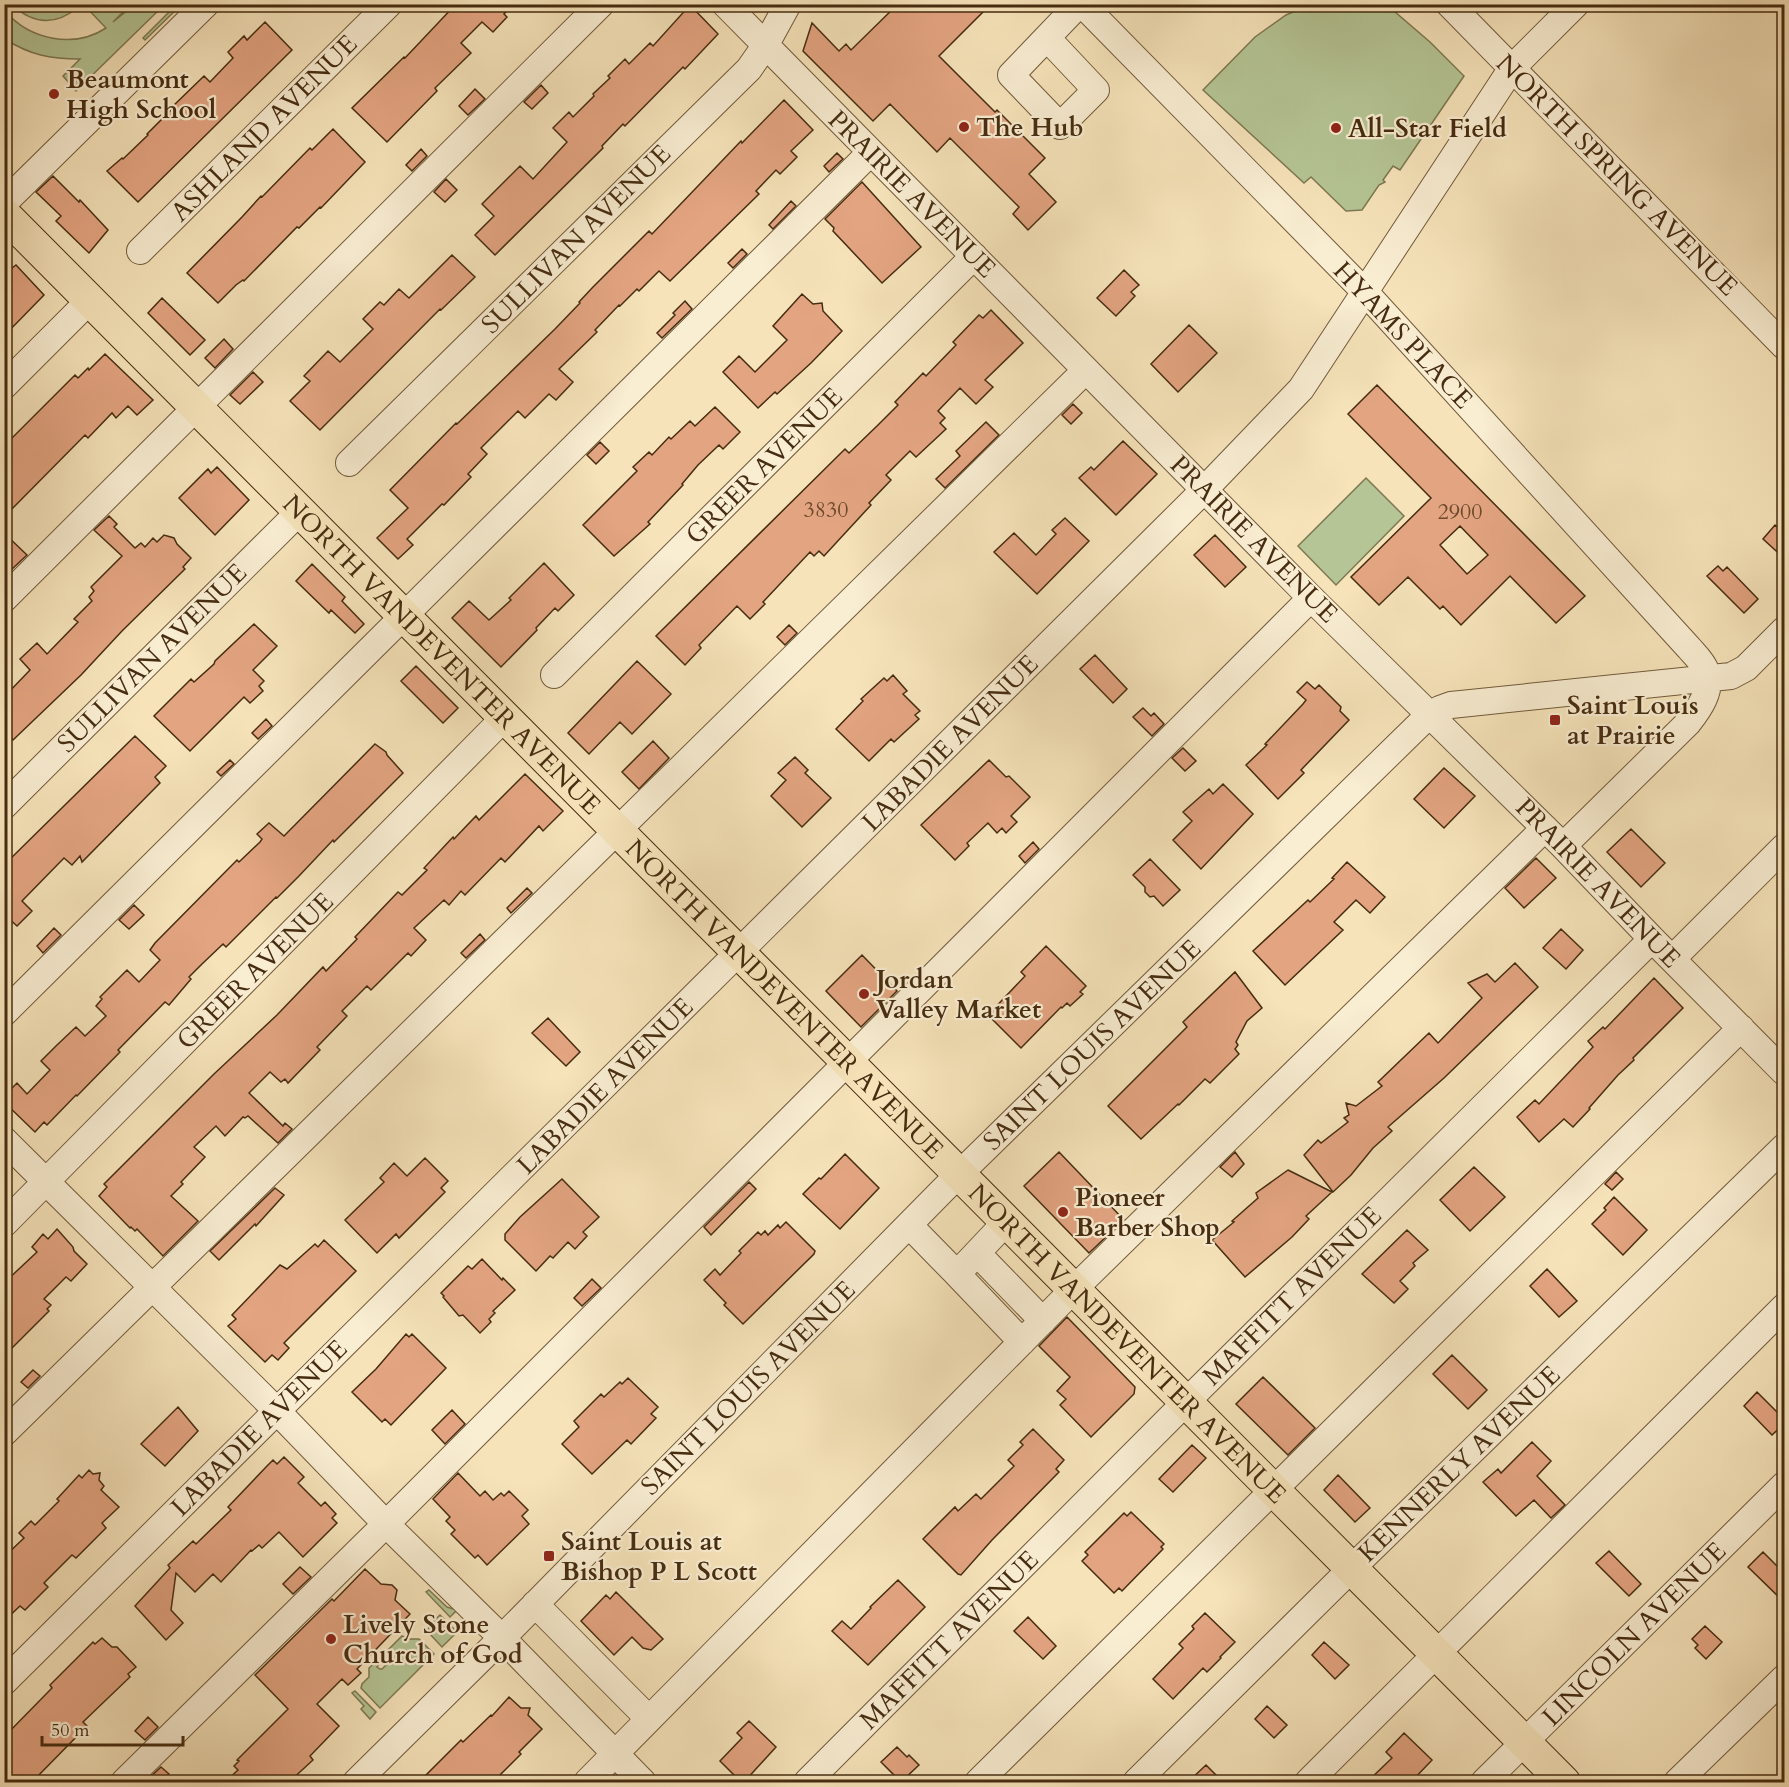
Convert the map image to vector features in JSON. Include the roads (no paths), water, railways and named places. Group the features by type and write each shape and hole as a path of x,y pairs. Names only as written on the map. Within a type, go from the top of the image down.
{"main road":[{"name":"NORTH VANDEVENTER AVENUE","path":"4,214 1564,1782"}],"street":[{"path":"4,203 206,4"},
{"name":"ASHLAND AVENUE","path":"140,251 389,4"},
{"path":"4,599 601,4"},
{"name":"SULLIVAN AVENUE","path":"349,463 749,69 788,4"},
{"path":"1047,38 1081,4"},
{"name":"HYAMS PLACE","path":"1081,4 1365,292 1689,648 1706,670 1708,679"},
{"name":"NORTH SPRING AVENUE","path":"1449,4 1785,346"},
{"name":"LABADIE AVENUE","path":"4,1682 1204,490 1302,389 1512,68 1576,4"},
{"name":"PRAIRIE AVENUE","path":"739,9 765,45 1204,490 1563,846 1741,1028 1781,1063"},
{"path":"4,1013 871,152"},
{"name":"GREER AVENUE","path":"554,675 974,256"},
{"path":"4,386 90,300"},
{"path":"4,1433 1086,370"},
{"name":"SULLIVAN AVENUE","path":"4,806 300,511"},
{"path":"124,1782 386,1524 1311,598"},
{"name":"SAINT LOUIS AVENUE","path":"356,1782 502,1638 960,1174 1430,714 1451,705 1731,676 1739,673 1785,630"},
{"path":"1563,846 1688,723 1700,708 1705,697 1708,679"},
{"name":"GREER AVENUE","path":"4,1224 506,717"},
{"path":"587,1782 1074,1289 1545,828"},
{"path":"1672,959 1785,846"},
{"name":"MAFFITT AVENUE","path":"807,1782 1652,939"},
{"path":"978,1782 1741,1028"},
{"path":"4,1140 276,1410 643,1782"},
{"name":"KENNERLY AVENUE","path":"1136,1782 1352,1568 1785,1147"},
{"path":"957,1274 1007,1221"},
{"path":"909,1225 1022,1342"},
{"path":"977,1253 1043,1321"},
{"path":"1308,1782 1785,1307"},
{"name":"LINCOLN AVENUE","path":"1484,1782 1785,1485"},
{"path":"535,1604 649,1719"},
{"path":"1677,1782 1785,1678"}],"place":[{"name":"Beaumont High School","path":"54,94"},
{"name":"The Hub","path":"964,127"},
{"name":"All-Star Field","path":"1336,128"},
{"name":"Saint Louis at Prairie","path":"1555,720"},
{"name":"Jordan Valley Market","path":"864,994"},
{"name":"Pioneer Barber Shop","path":"1063,1212"},
{"name":"Saint Louis at Bishop P L Scott","path":"549,1556"},
{"name":"Lively Stone Church of God","path":"331,1639"}]}
